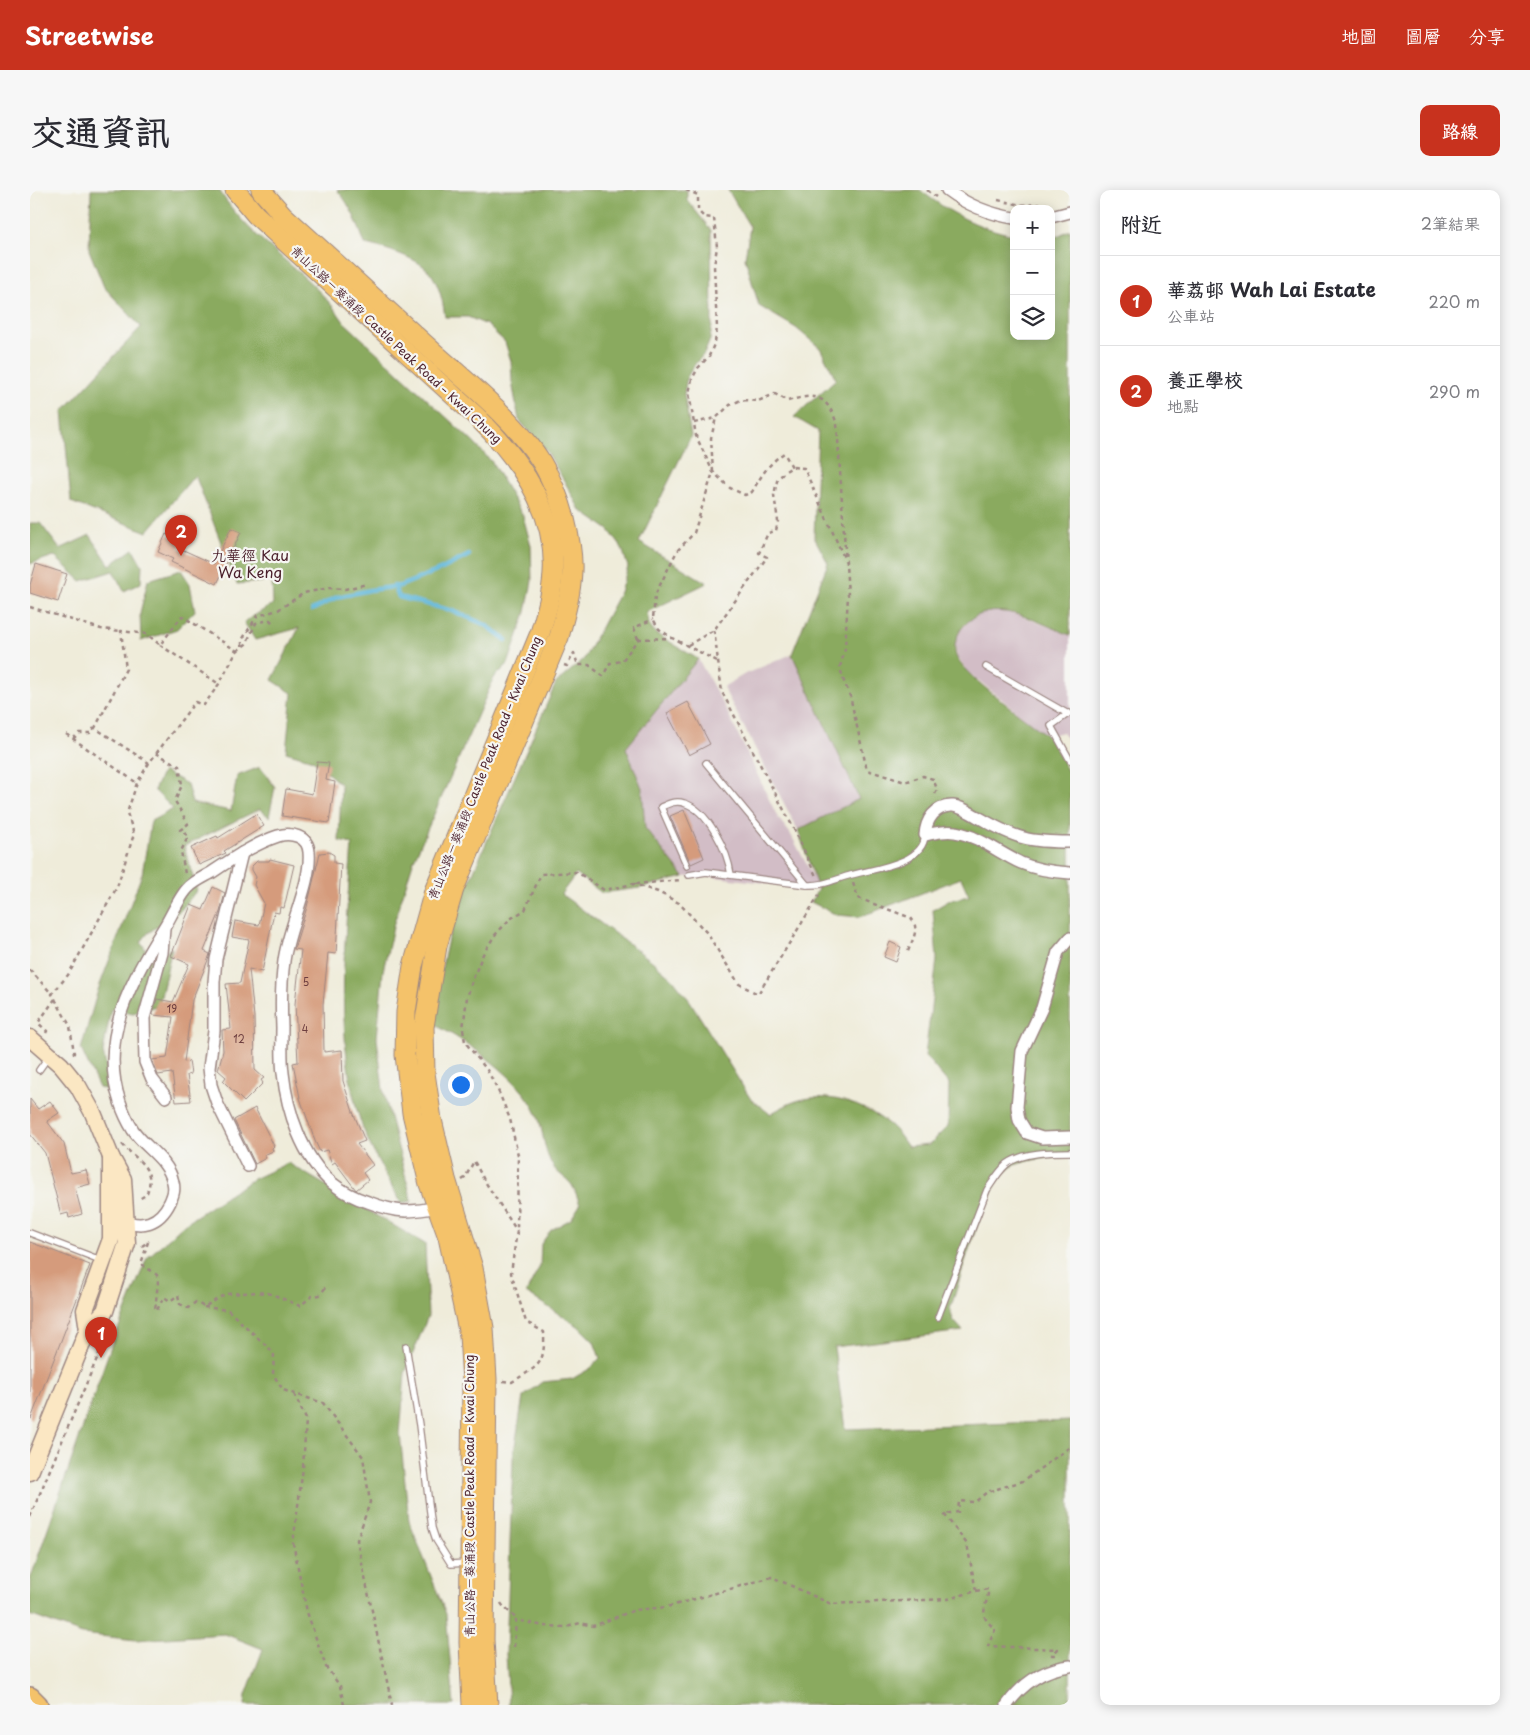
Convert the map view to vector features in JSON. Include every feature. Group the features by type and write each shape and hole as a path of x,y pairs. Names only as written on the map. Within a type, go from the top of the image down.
{"main road":[{"name":"青山公路－葵涌段 Castle Peak Road – Kwai Chung","path":"235,190 256,215 494,433 525,473 538,498 549,534 553,571 551,591 543,625 524,676 434,891 419,943 409,988 405,1036 409,1094 426,1170 445,1204 477,1287 486,1346 484,1640 488,1705"},
{"name":"青山公路－葵涌段 Castle Peak Road – Kwai Chung","path":"260,190 283,215 509,423 541,462 553,484 568,530 572,569 566,611 559,637 454,889 444,919 432,973 424,1027 427,1095 439,1151 448,1237 461,1290 471,1358 469,1643 472,1705"},
{"path":"30,1038 50,1054 78,1086 99,1126 111,1157 123,1179 128,1243 105,1311 88,1329 30,1472"},
{"path":"88,1329 85,1310 94,1275 103,1261 111,1239 111,1157"},
{"path":"111,1239 127,1222"}],"street":[{"path":"947,190 974,207 999,216 1010,217"},
{"path":"1055,216 1070,212"},
{"path":"1070,842 1024,838 954,806 943,807 930,817 926,826 925,836 940,831 955,832 976,838 1022,864 1049,871 1070,873"},
{"path":"111,1215 127,1222 142,1224 159,1218 168,1207 174,1194 173,1181 166,1167 133,1130 120,1102 114,1076 112,1055 115,1034 123,1004 136,975 188,887 264,841 281,835 292,834 301,838 308,845 310,854 287,940 281,988 283,1072 288,1103 299,1135 313,1161 332,1182 353,1197 387,1209 414,1212 445,1204"},
{"path":"242,853 216,959 214,1031 209,1068 211,1085 217,1103 248,1166"},
{"path":"164,927 162,953 144,1018 145,1062 152,1079 166,1097"},
{"path":"1070,938 1058,952 1042,1008 1022,1051 1017,1107 1021,1126 1027,1133 1042,1138 1070,1137"},
{"path":"1007,1705 1019,1690 1035,1677 1046,1671 1070,1666"}],"lane":[{"path":"986,667 1069,713 1051,726 1070,760"},
{"path":"706,763 807,885"},
{"path":"687,866 661,807 674,802 684,803 700,814 715,830 729,863 731,875"},
{"path":"689,875 706,872 820,885 851,875 890,866 907,859 918,851 925,841 925,836"},
{"path":"39,1070 50,1054"},
{"path":"938,1317 988,1190 997,1176 1008,1163 1022,1158 1042,1152 1070,1152"},
{"path":"30,1233 120,1268"},
{"path":"406,1346 419,1425 432,1528 436,1540 451,1564 469,1563"}],"path":[{"path":"686,190 698,195 698,211 704,217 714,218 717,247 714,266 717,328 715,342 709,356 692,378 689,393 696,436 713,472 730,488 745,495 752,492 764,470 784,453 792,467"},
{"path":"995,200 1022,205 1049,204"},
{"path":"694,423 716,418 730,405 741,400 758,401 775,394 788,401 813,396 824,400 832,410 837,424 847,564 848,595 845,649 840,667 842,679 850,696 867,770 905,782 923,776 933,780 937,789 932,803"},
{"path":"716,418 711,438 713,472 694,533 677,551 655,595 653,620 659,629 672,638 717,661"},
{"path":"688,645 714,630 766,557 758,553 768,533 776,532 778,521 774,494 777,481 784,472 792,467 804,468 847,564"},
{"path":"242,646 242,640 257,616 278,610 304,593 329,588 345,589 367,584"},
{"path":"30,607 100,629 147,634 160,645 219,684"},
{"path":"160,645 182,616 238,651"},
{"path":"52,994 68,975 117,887 134,834 127,814 137,784 149,763 194,702 204,705 219,684 238,651 246,644 256,623 270,620 273,623"},
{"path":"638,639 634,628 653,620"},
{"path":"498,1381 512,1382 539,1364 544,1350 544,1332 526,1322 511,1273 517,1231 518,1155 510,1119 487,1070 465,1042 463,1029 467,997 474,976 483,954 495,935 505,924 525,910 541,874 577,872 604,890 634,884 658,892 680,903 707,933 739,984 758,994 821,892 820,885 794,831 722,692 714,630"},
{"path":"73,739 79,733 90,733 95,728 126,669 121,631"},
{"path":"638,639 672,638"},
{"path":"564,665 567,666 574,653 578,665 589,666 603,676 610,662 622,661 638,639"},
{"path":"95,728 149,763"},
{"path":"66,734 137,784"},
{"path":"156,753 179,766 182,785 175,801 188,824 180,830 187,835 181,851 188,887"},
{"path":"851,875 858,898 911,918 916,923 916,929 906,954"},
{"path":"30,970 52,994 70,1026 74,1054 71,1056"},
{"path":"46,1033 47,1031 38,1023 55,999"},
{"path":"458,1182 465,1178 474,1162 517,1231"},
{"path":"138,1250 148,1241 141,1264 157,1275 155,1310 157,1310 164,1297 170,1300 178,1295 180,1304 188,1308 196,1302 204,1307 228,1310 274,1353 273,1374 283,1390 323,1403 364,1457 370,1502 357,1540 392,1705"},
{"path":"204,1307 226,1294 258,1292 272,1294 300,1306 312,1296 320,1295 328,1287"},
{"path":"30,1517 111,1325"},
{"path":"294,1394 306,1418 303,1468 293,1542 307,1612 326,1667 340,1686 344,1705"},
{"path":"976,1591 967,1544 944,1514 958,1512 959,1501 975,1502 987,1492 1023,1480 1070,1446"},
{"path":"516,1620 544,1626 567,1627 580,1623 594,1626 635,1610 667,1607 772,1577 831,1604 948,1599 988,1589 985,1617 995,1630 988,1646 1044,1648"},
{"path":"498,1598 506,1610 514,1615 516,1620 514,1647"}],"shaded area":[{"path":"999,611 1018,615 1070,635 1070,746 1063,732 1047,736 967,671 957,657 955,644 959,632 969,621 982,612"},
{"path":"792,654 859,800 798,830 723,687 745,674"},
{"path":"698,659 726,709 778,818 790,833 818,889 706,876 684,877 645,828 642,788 626,748"}],"green space":[{"path":"91,190 219,190 247,226 315,287 344,322 492,462 523,516 531,546 532,581 526,612 508,664 494,678 413,862 394,923 383,971 377,1038 383,1090 412,1201 401,1203 376,1158 357,1110 350,1078 346,1046 344,978 352,844 339,841 341,785 313,760 286,752 292,693 272,680 299,628 255,640 244,622 273,604 272,581 237,584 195,475 147,532 71,502 63,411 141,327 104,287 89,250"},
{"path":"337,190 687,190 687,200 711,230 712,326 710,340 704,354 687,377 684,394 691,436 639,542 707,583 647,612 649,624 655,633 698,659 626,748 642,788 645,828 684,877 640,888 602,893 576,874 561,894 652,961 673,979 690,1001 750,1098 770,1114 791,1103 804,1099 830,1098 844,1101 857,1105 881,1118 896,1131 908,1147 929,1145 948,1126 949,1084 925,1056 937,959 933,910 950,900 969,896 961,878 860,917 837,915 811,902 818,889 798,830 859,799 792,654 828,563 814,537 818,431 794,417 836,379 820,348 796,328 759,306 745,258 750,227 728,190 920,190 942,206 976,224 1010,234 1010,340 1055,340 1055,237 1070,230 1070,635 1020,615 994,612 981,614 966,623 957,636 955,651 960,664 978,682 1047,736 1070,776 1070,1156 1033,1160 1013,1166 1003,1175 993,1190 975,1232 950,1309 953,1320 963,1331 834,1347 845,1429 1070,1421 1070,1705 509,1705 506,1654 513,1458 523,1397 542,1382 572,1379 591,1368 600,1358 594,1342 578,1326 526,1293 540,1266 541,1244 551,1230 571,1219 580,1205 575,1191 567,1179 550,1162 537,1114 530,1101 507,1075 478,1051 435,1025 437,990 448,939 466,889 556,683 584,659 620,592 628,567 622,548 609,530 580,510 546,450 519,420 512,382 511,361 505,342 487,325 468,317 445,317 441,295 432,275 427,269 411,259 392,251 365,244 357,223"},
{"path":"30,523 40,523 60,549 90,535 110,565 133,549 142,565 141,583 124,591 113,571 81,581 54,556 30,564"},
{"path":"181,570 190,584 195,611 177,629 141,641 140,613 148,580"},
{"path":"260,767 275,787 269,817 260,809 184,846 197,890 181,910 148,933 141,942 152,960 172,948 159,1005 133,1013 111,1009 103,1052 111,1090 99,1088 81,1049 98,990 142,874 151,821 173,809 154,790 163,771 187,784 192,803 231,811 237,776"},
{"path":"288,1163 425,1244 428,1316 405,1373 400,1434 409,1521 446,1614 454,1705 245,1705 246,1695 263,1649 225,1634 136,1640 82,1634 30,1615 30,1580 111,1346 147,1258 184,1224 253,1179"}],"building":[{"path":"231,528 241,532 217,584 171,562 173,559 158,552 166,534 182,541 179,548 214,564"},
{"path":"36,564 67,574 58,602 30,593 30,585"},
{"path":"688,702 710,744 689,755 667,713"},
{"path":"317,762 329,763 326,780 335,782 329,823 282,816 286,789 312,794"},
{"path":"684,810 704,858 691,864 670,816"},
{"path":"256,814 264,826 224,851 226,853 199,865 191,848 217,836 218,838"},
{"path":"329,852 334,855 334,863 341,864 336,954 328,953 323,1004 324,1052 342,1050 343,1081 365,1141 357,1144 373,1165 363,1173 368,1180 356,1190 335,1162 332,1164 327,1150 320,1152 300,1098 293,1063 298,1062 295,1004 301,950 294,949 307,907 320,853"},
{"path":"270,859 294,865 284,908 280,907 279,913 274,912 262,972 249,969 254,1017 255,1070 264,1078 261,1080 263,1083 244,1102 223,1081 226,1077 218,1070 223,1051 222,1030 231,1029 226,984 240,983 249,940 232,937 235,921 259,925 264,903 254,885 256,877 252,866 257,861 269,861"},
{"path":"213,887 225,893 220,912 204,951 210,954 192,1000 184,1062 189,1061 191,1074 187,1075 191,1101 176,1102 172,1073 158,1075 152,1060 167,1058 173,1017 153,1015 153,1013 157,999 173,1002 189,964 171,956 191,905 203,910"},
{"path":"890,942 901,947 896,962 884,957"},
{"path":"30,1099 38,1109 50,1101 59,1113 47,1121 64,1144 71,1173 86,1170 90,1184 75,1188 82,1214 69,1218 68,1213 61,1215 45,1153 30,1134"},
{"path":"255,1108 274,1146 272,1148 273,1151 264,1155 266,1158 255,1164 234,1120"},
{"path":"30,1242 90,1265 31,1419 30,1419"}],"waterway":[{"path":"312,610 337,597 400,586 442,569 469,555"},
{"path":"394,586 399,597 453,611 486,625 506,640"}],"place":[{"name":"養正學校","path":"181,556"},
{"name":"華荔邨 Wah Lai Estate","path":"101,1358"}],"district":[{"name":"九華徑 Kau Wa Keng","path":"250,564"}]}
